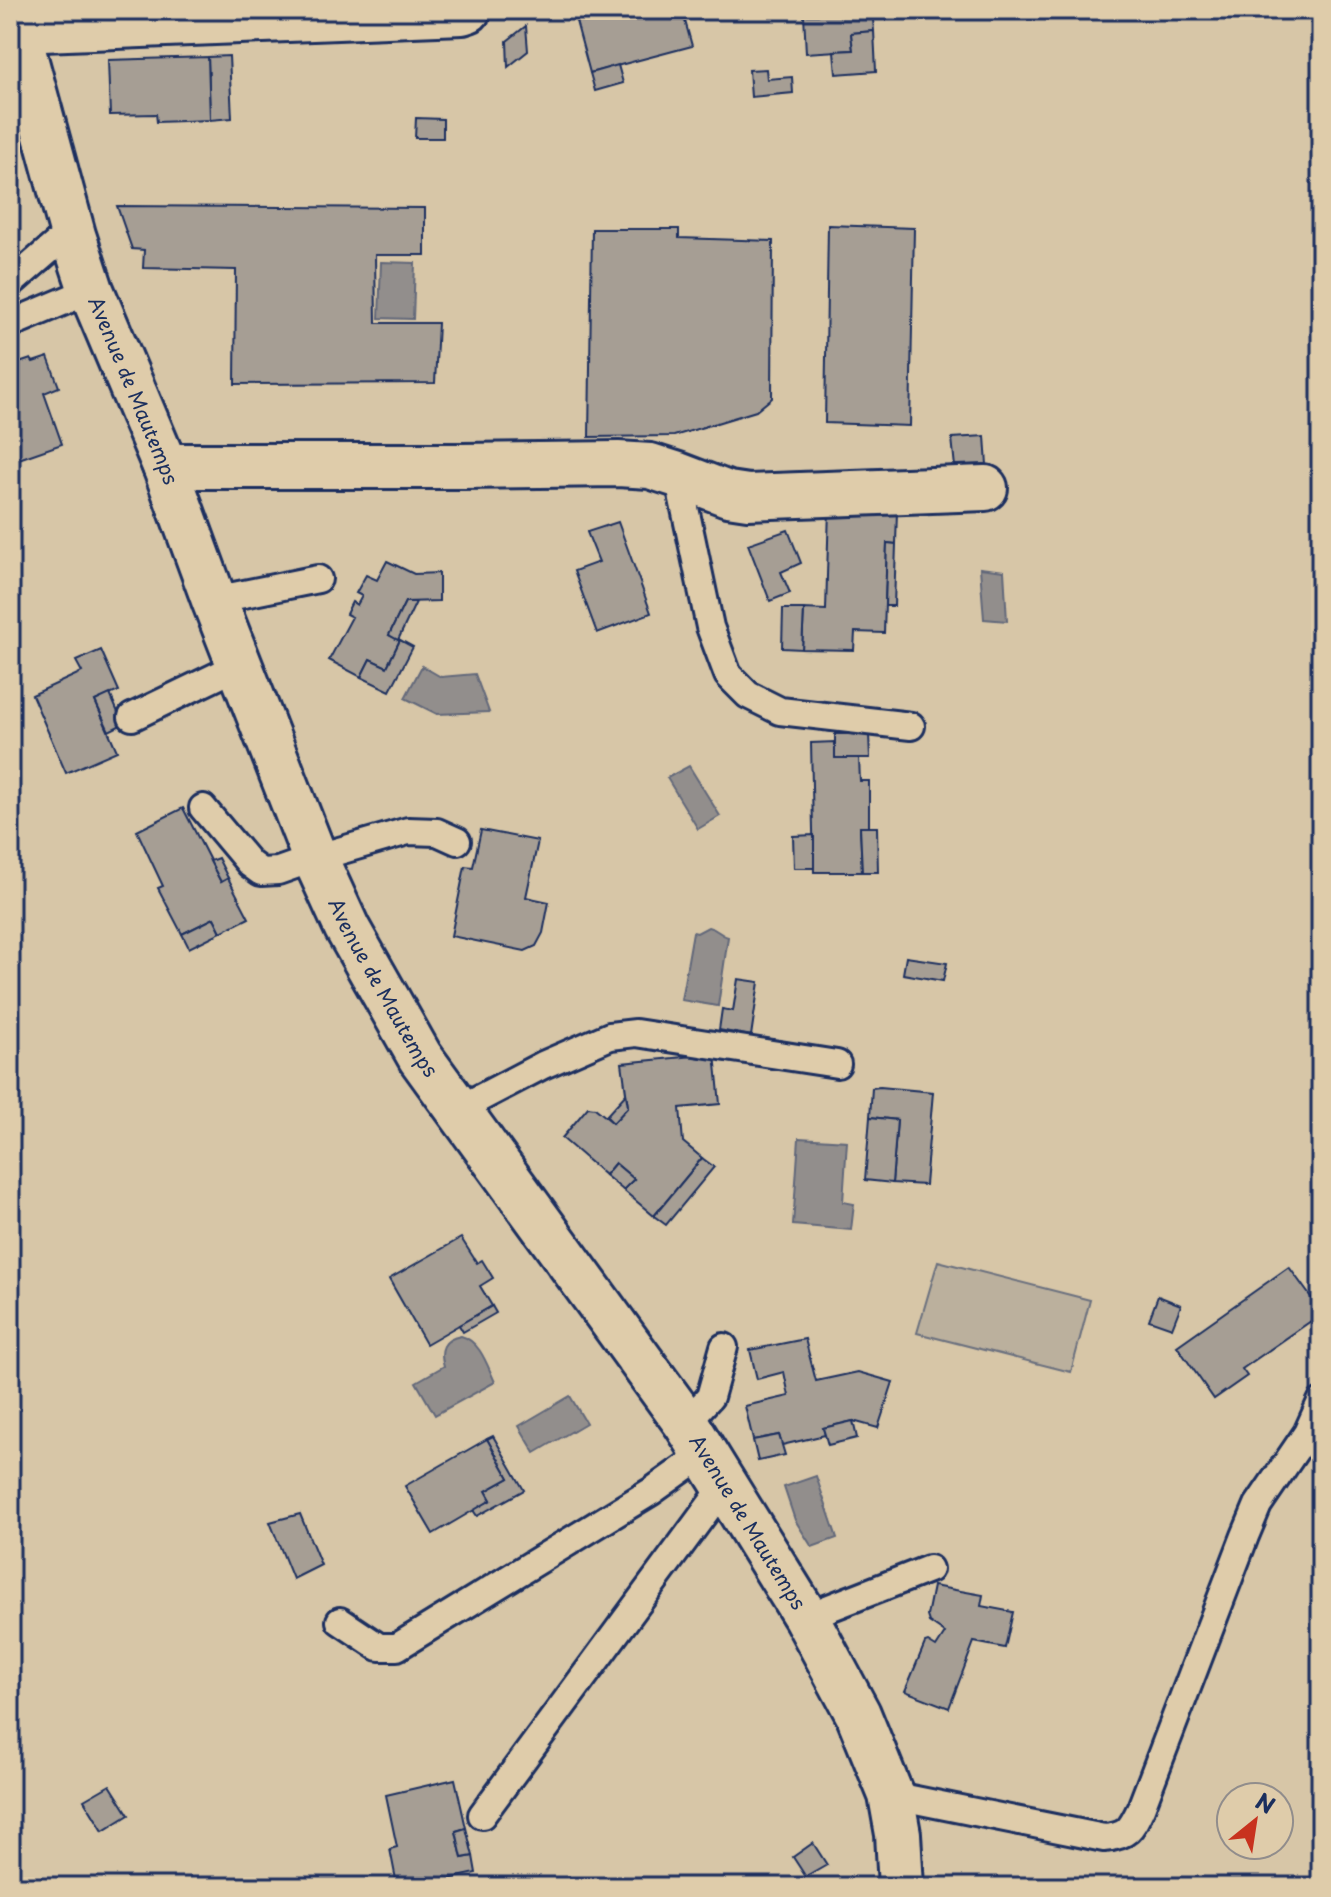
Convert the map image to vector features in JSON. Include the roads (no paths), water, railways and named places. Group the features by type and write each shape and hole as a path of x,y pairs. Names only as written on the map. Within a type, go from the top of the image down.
{"street":[{"path":"13,24 468,10"},
{"name":"Avenue de Mautemps","path":"13,24 22,98 72,230 91,290 165,466 315,858 347,928 420,1057 705,1454 806,1617 858,1714 891,1795 898,1834 901,1887"},
{"path":"165,466 618,464 650,466 728,494 748,497 985,488"}],"lane":[{"path":"10,284 72,230"},
{"path":"10,324 91,290"},
{"path":"678,475 710,627 728,675 748,695 780,711 911,726"},
{"path":"214,600 318,579"},
{"path":"132,717 240,665"},
{"path":"203,808 250,864 261,872 278,871 408,831 437,832 457,841"},
{"path":"459,1109 543,1065 610,1036 636,1033 837,1064"},
{"path":"482,1815 705,1454 710,1397 724,1347"},
{"path":"891,1795 1104,1838 1126,1833 1141,1808 1258,1505 1307,1433 1321,1402"},
{"path":"340,1621 379,1647 397,1647 652,1491 705,1454"},
{"path":"806,1617 929,1569"}]}
